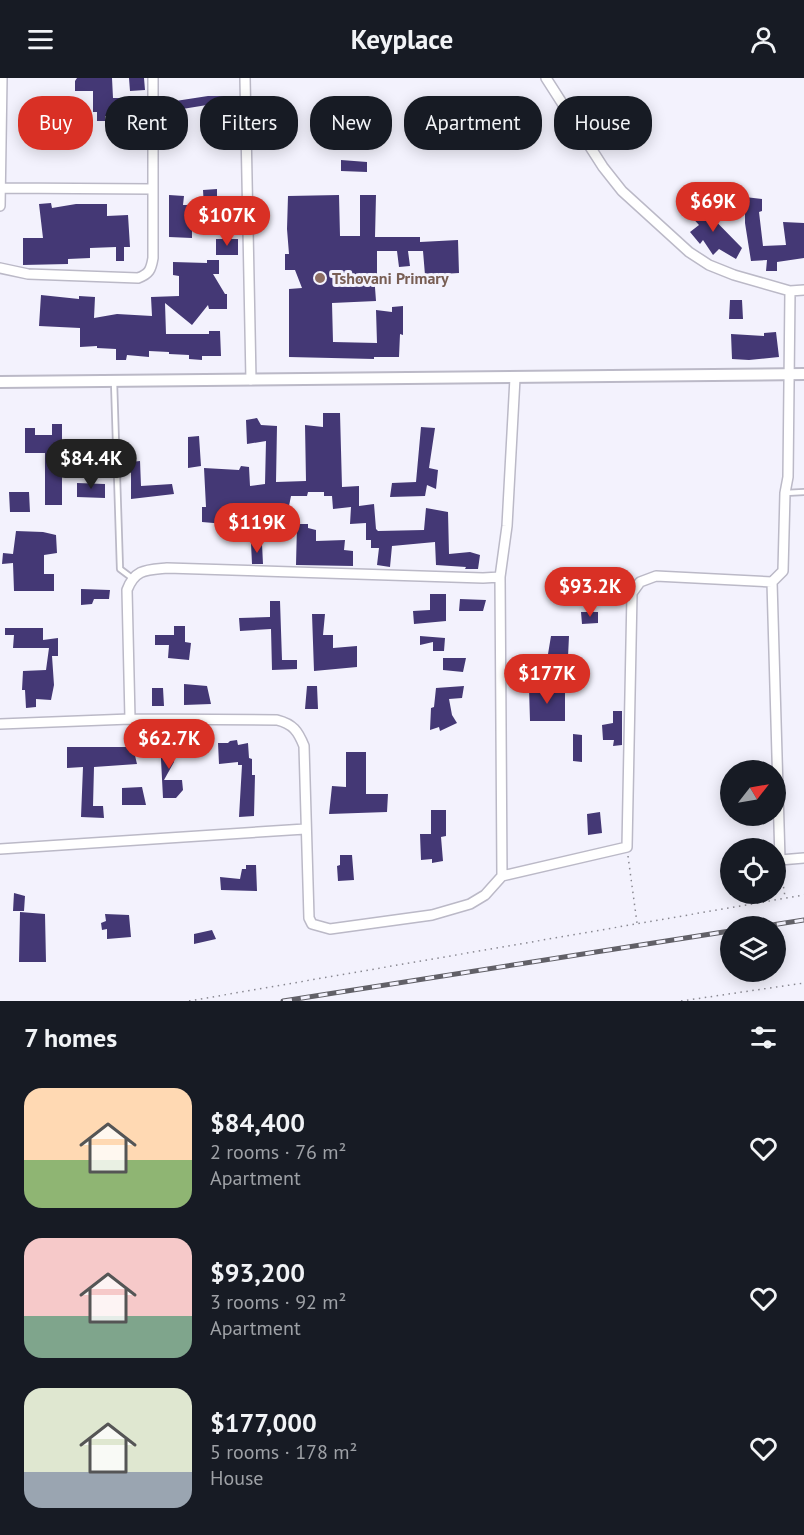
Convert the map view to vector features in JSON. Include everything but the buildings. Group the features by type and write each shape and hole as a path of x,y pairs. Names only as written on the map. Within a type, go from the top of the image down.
{"street":[{"path":"0,206 2,78"},
{"path":"0,268 28,274 138,278 148,274 152,268 153,258 153,78"},
{"path":"245,78 251,380"},
{"path":"546,78 603,167 622,191 689,252 725,272 790,291 804,290"},
{"path":"1,188 152,189"},
{"path":"779,838 772,582 783,571 785,493 788,477 790,291"},
{"path":"0,382 804,374"},
{"path":"502,876 500,577 508,515 514,378"},
{"path":"130,719 127,590 132,578 143,571 167,568 500,577"},
{"path":"0,724 130,719 277,720 288,723 298,731 304,746 309,918 312,924 330,929 432,915 470,904 485,895 502,876 627,847 632,593 640,582 656,576 772,582"},
{"path":"0,849 305,829"},
{"path":"786,860 804,858"}],"lane":[{"path":"114,381 120,568 132,578"},
{"path":"785,493 804,492"}],"path":[{"path":"627,847 637,924"},
{"path":"786,898 804,895"},
{"path":"189,1001 751,904"},
{"path":"681,1001 804,983"}],"railway":[{"path":"786,923 804,920"},
{"path":"283,1001 720,933"}],"place":[{"name":"Tshovani Primary","path":"320,278"}]}
